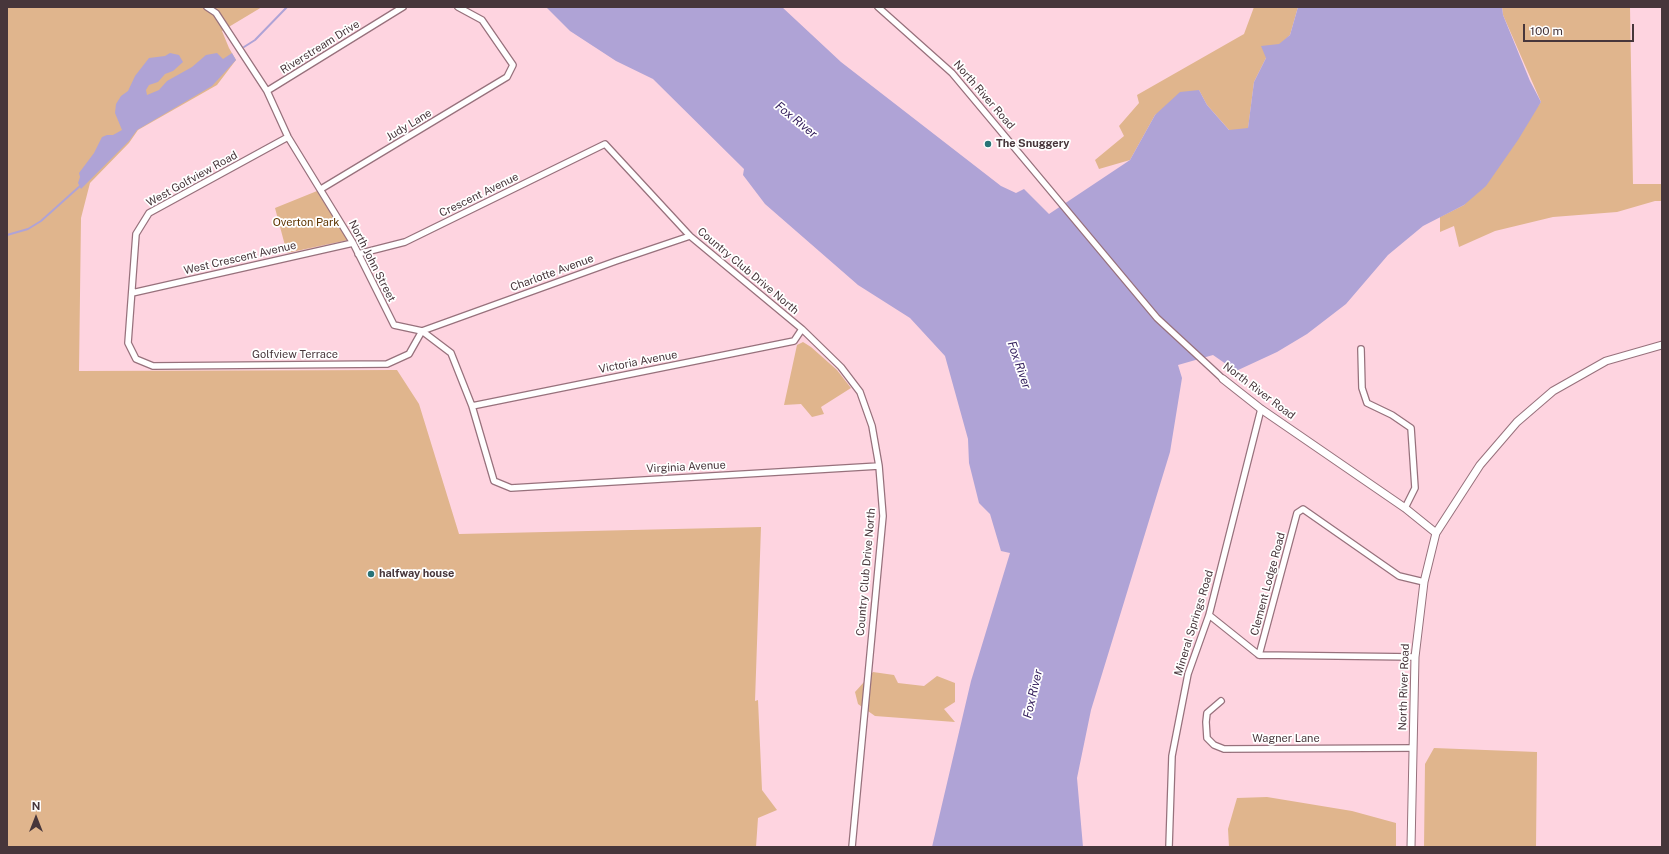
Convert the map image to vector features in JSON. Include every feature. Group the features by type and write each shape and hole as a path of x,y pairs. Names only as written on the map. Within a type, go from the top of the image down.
{"street":[{"name":"North John Street","path":"207,7 216,13 267,91 288,137 353,243 394,325 422,331 451,352 472,406 494,481"},
{"name":"Riverstream Drive","path":"267,91 403,7"},
{"name":"Judy Lane","path":"321,189 507,77 513,65 482,20 458,7"},
{"name":"North River Road","path":"878,7 952,73 1157,318 1223,379 1405,508 1436,533 1424,582 1415,657 1411,847"},
{"name":"West Golfview Road","path":"153,366 136,359 128,343 136,234 149,213 288,137"},
{"name":"Country Club Drive North","path":"605,144 690,236 802,329 841,367 860,392 872,426 879,466 883,516 852,847"},
{"name":"Crescent Avenue","path":"358,254 405,242 605,144"},
{"name":"Charlotte Avenue","path":"422,331 609,263 690,236"},
{"name":"West Crescent Avenue","path":"132,293 353,243"},
{"name":"Victoria Avenue","path":"472,406 794,341 802,329"},
{"name":"Golfview Terrace","path":"153,366 387,364 409,354 422,331"},
{"path":"1436,533 1480,465 1518,422 1553,391 1606,361 1662,345"},
{"path":"1361,349 1362,388 1367,403 1392,415 1411,428 1415,488 1405,508"},
{"name":"Mineral Springs Road","path":"1169,847 1172,756 1188,674 1209,615 1262,408"},
{"name":"Virginia Avenue","path":"494,481 511,488 879,466"},
{"name":"Clement Lodge Road","path":"1259,655 1297,513 1302,509 1400,576 1424,582"},
{"path":"1209,615 1259,655 1415,657"},
{"name":"Wagner Lane","path":"1221,701 1207,712 1206,722 1207,738 1214,745 1224,749 1413,748"}],"green space":[{"path":"7,7 262,7 222,31 236,60 217,85 138,130 129,143 90,183 81,218 79,371 397,370 419,404 459,534 761,527 755,701 758,700 762,790 777,810 758,818 756,847 7,847"},
{"path":"1254,7 1298,7 1290,35 1266,58 1254,82 1248,129 1230,131 1207,105 1199,90 1155,115 1130,160 1099,169 1095,160 1124,136 1119,126 1139,103 1137,95 1244,34"},
{"path":"1502,7 1630,7 1633,184 1662,184 1662,201 1655,201 1617,212 1553,217 1495,231 1459,247 1454,226 1440,232 1440,217 1464,205 1541,102 1503,15"},
{"name":"Overton Park","path":"317,191 348,240 287,253 275,208"},
{"path":"803,342 811,347 837,370 851,388 821,407 824,414 812,417 801,404 784,405 797,345"},
{"path":"873,672 894,675 898,683 924,686 937,676 955,683 955,702 944,709 955,722 875,716 858,704 855,692"},
{"path":"1434,748 1537,752 1536,847 1424,847 1425,764"},
{"path":"1267,797 1352,811 1396,823 1396,847 1229,847 1228,829 1237,798"}],"water":[{"name":"Fox River","path":"546,7 782,7 841,62 1001,186 1016,193 1024,189 1049,214 1130,160 1155,115 1180,92 1199,90 1207,105 1229,130 1248,128 1254,82 1266,58 1261,46 1279,44 1290,35 1298,7 1502,7 1503,15 1530,81 1541,102 1518,140 1486,186 1464,205 1423,226 1388,255 1346,304 1307,334 1277,352 1236,371 1213,355 1178,365 1182,378 1170,452 1091,710 1077,778 1083,847 932,847 971,681 1010,553 1001,551 990,514 979,503 969,463 968,439 945,356 910,318 858,285 765,204 743,175 744,169 653,79 616,61 570,31"},
{"path":"170,53 179,55 183,62 173,71 165,74 158,82 149,85 146,90 147,95 159,90 167,81 192,67 206,55 217,53 223,59 232,53 236,60 212,86 137,130 129,141 81,189 78,183 80,177 79,173 94,153 102,137 113,135 122,130 115,113 116,104 121,96 128,91 135,76 149,58 165,56"}],"waterway":[{"path":"244,47 255,40 287,7"},
{"path":"7,235 28,229 41,221 80,186"}],"place":[{"name":"The Snuggery","path":"988,144"},
{"name":"halfway house","path":"371,574"}]}
